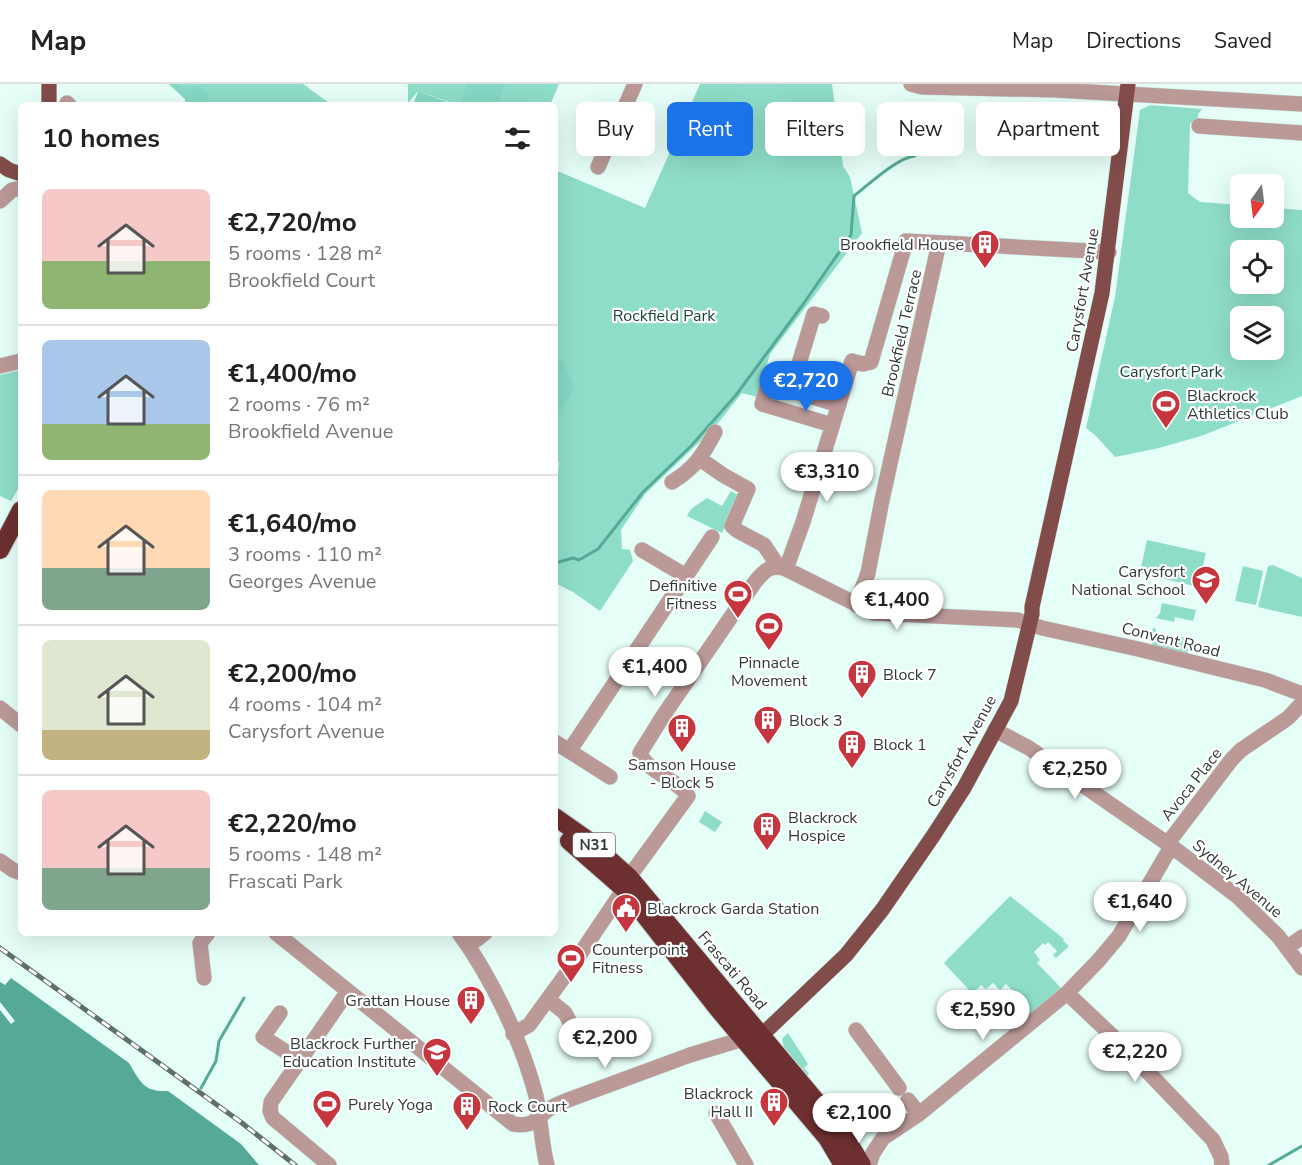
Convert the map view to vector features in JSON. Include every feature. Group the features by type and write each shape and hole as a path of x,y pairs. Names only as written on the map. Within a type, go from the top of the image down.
{"highway":[{"path":"0,550 18,516"},
{"name":"Frascati Road","path":"558,819 585,838 762,1035 842,1132 862,1165"},
{"name":"Frascati Road","path":"558,834 627,883 743,1039 827,1138 835,1160"}],"main road":[{"path":"49,84 49,102"},
{"name":"Carysfort Avenue","path":"762,1035 834,967 865,934 929,843 964,788 1014,692 1096,329 1109,252 1127,88"},
{"path":"10,169 9,177 18,184"},
{"path":"743,1039 762,1035"}],"street":[{"path":"598,167 635,84"},
{"path":"911,84 922,87 1127,88 1227,92 1271,103 1302,104"},
{"path":"1270,130 1271,103"},
{"path":"1199,126 1302,133"},
{"path":"0,201 12,190 18,188"},
{"path":"782,568 803,522 852,361 863,364 871,362 906,241 1109,252"},
{"name":"Brookfield Terrace","path":"856,605 868,573 939,243"},
{"path":"791,390 814,314 822,316"},
{"path":"0,366 18,362"},
{"path":"832,425 762,404 768,383 838,405"},
{"path":"672,482 688,472 700,459 715,432"},
{"path":"700,459 748,489 732,526 764,545 782,568"},
{"path":"570,750 712,537"},
{"path":"642,550 686,576"},
{"path":"513,1034 529,1024 548,999 688,796 684,789 644,761 640,753 755,582 765,570 782,568"},
{"name":"Convent Road","path":"782,568 874,613 1012,620 1265,680 1302,694"},
{"name":"Avoca Place","path":"869,1165 873,1153 884,1138 919,1114 1067,993 1098,961 1119,936 1171,846 1171,839 1241,750 1283,723 1302,703"},
{"path":"0,708 18,723"},
{"name":"Sydney Avenue","path":"995,730 1029,748 1171,846 1237,896 1288,947 1302,968"},
{"path":"558,744 610,777"},
{"path":"0,861 18,872"},
{"path":"204,978 200,943 206,936"},
{"path":"280,936 513,1124 528,1125 552,1107 568,1100 690,1055 743,1039"},
{"path":"461,936 494,989 513,1034 536,1096 547,1165"},
{"path":"468,946 481,936"},
{"path":"1288,947 1302,937"},
{"path":"329,1165 273,1118 270,1111 271,1102 348,991"},
{"path":"1067,993 1123,1046 1213,1140 1222,1165"},
{"path":"548,999 565,1014 582,1045 598,1043"},
{"path":"279,1013 263,1037 299,1060"},
{"path":"856,1030 919,1114"},
{"path":"716,1113 746,1165"}],"green space":[{"path":"169,84 303,84 328,102 186,102"},
{"path":"408,84 466,84 459,102 449,102 418,91 408,102"},
{"path":"500,84 559,84 551,102 496,102"},
{"name":"Rockfield Park","path":"700,84 832,84 834,102 765,102 765,156 842,156 843,166 850,177 862,233 770,354 757,397 742,393 714,428 645,494 621,530 622,549 630,550 633,561 600,611 558,584 558,171 645,208 668,156 753,156 753,102 692,102"},
{"name":"Carysfort Park","path":"1150,105 1202,109 1198,114 1198,122 1190,124 1188,193 1200,202 1230,204 1230,228 1284,228 1284,209 1302,210 1302,396 1201,436 1115,457 1086,428 1115,297 1140,110"},
{"path":"18,371 18,489 11,501 0,496 0,375"},
{"path":"731,491 740,496 722,533 687,516 691,509 707,498 722,506"},
{"path":"1147,540 1206,553 1198,587 1140,573"},
{"path":"1273,565 1302,578 1302,617 1258,607 1268,566"},
{"path":"1243,566 1263,571 1256,605 1235,601"},
{"path":"1162,603 1196,610 1193,621 1175,617 1174,622 1156,618 1160,613"},
{"path":"1154,627 1159,635 1175,639 1176,636 1191,639 1187,654 1153,646 1149,635"},
{"path":"705,811 722,822 715,832 699,822"},
{"path":"1010,896 1064,939 1063,941 1069,946 1056,958 1053,955 1057,951 1048,942 1045,945 1043,943 1034,952 1040,960 1037,963 1061,988 1026,1018 1016,1007 1022,1000 1006,984 1000,990 993,983 986,989 981,985 972,993 944,963"},
{"path":"788,1033 808,1064 804,1068 809,1074 806,1077 785,1051 782,1039"}],"shaded area":[{"path":"169,84 178,84 185,89 201,87 209,94 208,102 186,102"},
{"path":"466,84 505,84 499,102 459,102"},
{"path":"418,91 447,102 414,102"},
{"path":"558,359 563,363 575,387 561,410 558,410"},
{"path":"11,978 129,1063 148,1088 168,1091 241,1144 259,1165 0,1165 0,1010 11,1024 15,1021 0,1002 0,982 5,985"}],"waterway":[{"path":"558,562 573,558 579,560 598,549 643,492 691,446 736,395 851,235 854,196 892,166 915,156"},
{"path":"201,1088 216,1061 219,1041 244,998"},
{"path":"1269,1165 1302,1146"}],"railway":[{"path":"0,948 242,1123 295,1165"}],"place":[{"name":"Brookfield House","path":"985,270"},
{"name":"Blackrock Athletics Club","path":"1166,430"},
{"name":"Carysfort National School","path":"1206,606"},
{"name":"Definitive Fitness","path":"738,620"},
{"name":"Pinnacle Movement","path":"769,652"},
{"name":"Block 7","path":"862,700"},
{"name":"Block 3","path":"768,746"},
{"name":"Samson House - Block 5","path":"682,754"},
{"name":"Block 1","path":"852,770"},
{"name":"Blackrock Hospice","path":"767,852"},
{"name":"Blackrock Garda Station","path":"626,934"},
{"name":"Counterpoint Fitness","path":"571,984"},
{"name":"Grattan House","path":"471,1026"},
{"name":"Blackrock Further Education Institute","path":"437,1078"},
{"name":"Blackrock Hall II","path":"774,1128"},
{"name":"Purely Yoga","path":"327,1130"},
{"name":"Rock Court","path":"467,1132"}]}
